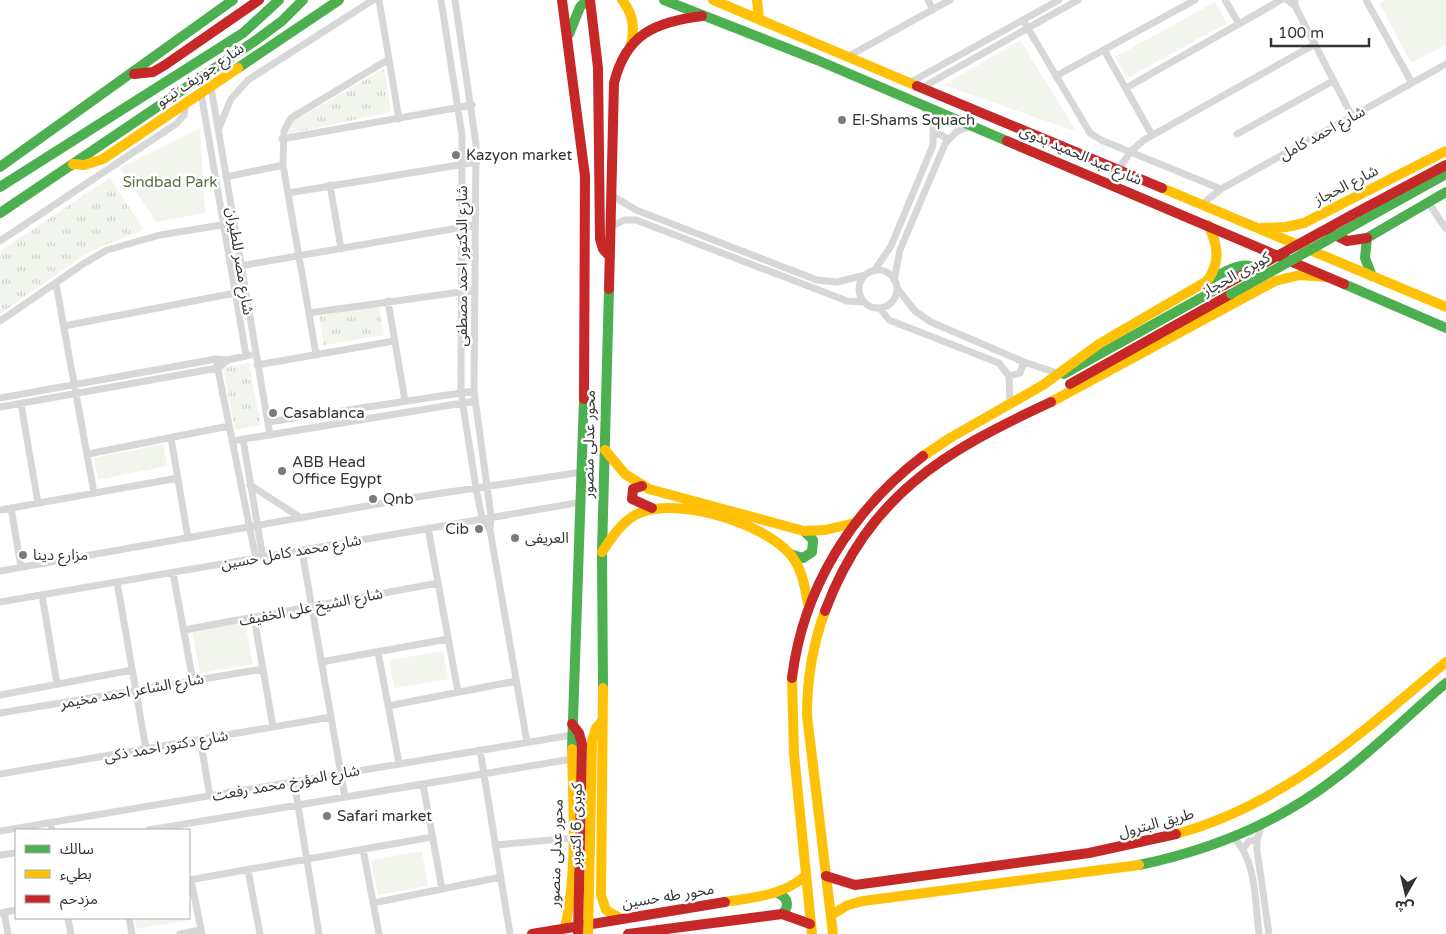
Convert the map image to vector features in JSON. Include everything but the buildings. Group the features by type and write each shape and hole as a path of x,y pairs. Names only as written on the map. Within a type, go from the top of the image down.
{"main road":[{"path":"0,167 233,0"},
{"path":"132,74 152,72 165,66 259,0"},
{"path":"0,187 243,33 279,0"},
{"name":"شارع جوزيف تيتو","path":"0,213 255,41 282,21 303,0"},
{"name":"شارع جوزيف تيتو","path":"74,164 84,165 103,159 339,0"},
{"name":"محور عدلى منصور","path":"562,0 582,152 585,198 582,502 572,724 574,838 571,900 565,928"},
{"path":"567,38 578,12 588,0"},
{"path":"588,0 593,18 599,88 600,239 603,249 610,257"},
{"path":"622,0 630,11 634,22 631,44"},
{"path":"664,0 702,16"},
{"name":"شارع عبد الحميد بدوى","path":"713,0 1119,169 1255,229 1446,307"},
{"path":"758,0 759,19"},
{"name":"محور عدلى منصور","path":"601,899 602,552 606,344 613,196 614,82 620,61 631,44 647,30 663,22 702,16"},
{"name":"شارع عبد الحميد بدوى","path":"702,16 971,125 1446,328"},
{"name":"شارع الحجاز","path":"1255,229 1295,226 1321,215 1446,150"},
{"name":"كوبرى الحجاز","path":"1042,404 1070,384 1231,294 1446,165"},
{"name":"كوبرى الحجاز","path":"1061,374 1080,367 1224,285 1446,174"},
{"path":"1321,215 1325,226 1338,238 1350,242 1367,238 1446,192"},
{"path":"1206,281 1215,269 1218,256 1216,242 1208,225"},
{"path":"1367,238 1364,260 1372,276"},
{"path":"811,929 804,877 791,707 794,664 808,605 825,568 854,523 882,491 922,457 951,437 1061,374 1084,354 1206,281 1243,265 1250,264 1262,273 1264,280 1262,288"},
{"path":"834,934 810,748 807,708 814,648 832,591 862,538 912,482 953,452 1042,404 1079,388 1262,288 1291,276 1326,277"},
{"path":"605,450 625,474 642,486 663,495 804,531 809,533 814,542 812,552 803,558 790,554 766,537 728,520 694,511 652,508 632,499 633,490 642,486"},
{"path":"602,552 623,524 635,515 652,508"},
{"path":"804,531 825,530 854,523"},
{"path":"790,554 804,584 808,605"},
{"name":"طريق البترول","path":"826,876 855,885 1106,851 1151,842 1197,828 1271,795 1321,763 1446,662"},
{"path":"831,915 856,903 1110,870 1172,858 1233,837 1301,803 1333,781 1446,683"},
{"name":"كوبرى 6 اكتوبر","path":"578,934 584,889 593,737 603,720"},
{"name":"كوبرى 6 اكتوبر","path":"572,724 579,733 582,744 584,889 588,934"},
{"path":"1106,851 1110,870"},
{"name":"محور طه حسين","path":"532,934 778,893 804,877"},
{"path":"855,885 850,894 856,903"},
{"path":"778,893 785,897 788,902 787,908 782,914"},
{"path":"571,900 586,906 601,899 609,913 620,918"},
{"name":"محور طه حسين","path":"628,934 782,914 811,929"}],"street":[{"path":"218,131 227,106 248,80 373,0"},
{"path":"379,0 399,118"},
{"name":"شارع الدكتور احمد مصطفى","path":"441,0 458,108 463,164 461,393 482,518 490,530"},
{"name":"شارع الدكتور احمد مصطفى","path":"454,0 472,105 477,162 474,391 491,516 490,530 527,742"},
{"path":"928,0 933,10"},
{"path":"849,56 950,0"},
{"path":"911,82 1059,0"},
{"path":"923,87 1078,0"},
{"path":"1056,76 1195,0"},
{"path":"1225,0 1239,24"},
{"path":"1126,88 1281,0"},
{"path":"1287,0 1295,3 1352,116"},
{"path":"1367,0 1412,83"},
{"path":"1023,20 1090,133 1101,140 1221,190"},
{"path":"1119,169 1130,152 1152,135 1315,44"},
{"path":"1104,50 1152,135"},
{"path":"316,354 283,165 282,139 286,124 291,118 388,59"},
{"name":"شارع احمد كامل","path":"1201,205 1221,190 1446,64"},
{"path":"1237,134 1333,81"},
{"name":"شارع مصر للطيران","path":"211,87 270,435"},
{"name":"شارع مصر للطيران","path":"201,93 246,355"},
{"path":"0,242 176,124 184,115 186,103"},
{"path":"282,139 472,105"},
{"path":"874,271 891,246 932,148 935,134 923,105"},
{"path":"894,280 900,250 948,140 960,129 971,125"},
{"path":"935,134 942,135 948,140"},
{"path":"288,193 477,162"},
{"path":"226,177 283,165"},
{"path":"330,185 341,249"},
{"path":"613,196 631,207 817,280 837,282 874,271 886,272 894,280 897,288 915,311 931,322 1024,362 1061,374"},
{"path":"1428,202 1446,229"},
{"path":"628,220 627,212 631,207"},
{"path":"612,227 628,220 639,222 847,301 864,302"},
{"path":"0,322 83,264 107,250 160,235 234,223"},
{"path":"240,266 475,225"},
{"path":"865,275 860,282 859,291 864,302 871,307 880,308 888,306 894,300 897,288"},
{"path":"56,284 94,493"},
{"path":"309,313 475,290"},
{"path":"64,326 235,293"},
{"path":"388,301 405,401"},
{"path":"880,308 889,320 995,361 1009,376 1010,404"},
{"path":"257,365 394,341"},
{"path":"0,398 216,359 228,360 255,354"},
{"path":"216,359 249,527 259,558"},
{"path":"0,407 218,368 228,360"},
{"path":"1009,376 1020,373 1024,362"},
{"path":"268,422 474,391"},
{"path":"232,441 475,401"},
{"path":"21,404 38,503"},
{"path":"88,454 229,426"},
{"path":"171,438 188,538"},
{"path":"243,440 257,525 259,558"},
{"path":"0,570 487,486 582,472"},
{"path":"0,510 178,478"},
{"path":"250,485 301,518"},
{"name":"شارع محمد كامل حسين","path":"0,602 302,551 491,516 582,502"},
{"path":"11,508 21,567"},
{"path":"428,528 458,692"},
{"path":"302,551 345,797"},
{"path":"173,573 193,681"},
{"path":"117,582 146,749"},
{"name":"شارع الشيخ على الخفيف","path":"184,630 438,583"},
{"path":"42,595 58,684"},
{"path":"254,617 274,727"},
{"path":"322,662 448,639"},
{"path":"378,652 399,763"},
{"name":"شارع الشاعر احمد مخيمر","path":"0,714 263,669"},
{"name":"شارع الشاعر احمد مخيمر","path":"0,693 132,670"},
{"path":"388,706 516,681"},
{"name":"شارع دكتور احمد ذكى","path":"0,774 331,717"},
{"name":"شارع المؤرخ محمد رفعت","path":"21,829 52,826 294,781 572,735"},
{"path":"200,740 210,796"},
{"path":"480,750 510,934"},
{"name":"شارع المؤرخ محمد رفعت","path":"155,829 572,759"},
{"path":"294,781 319,934"},
{"path":"423,784 442,889"},
{"path":"1262,824 1257,840 1269,934"},
{"name":"شارع المؤرخ محمد رفعت","path":"0,831 15,830"},
{"path":"180,934 202,932 190,880 432,837"},
{"path":"1233,837 1243,849 1249,864 1259,934"},
{"path":"496,845 574,838"},
{"path":"1243,849 1249,841 1257,840"},
{"path":"363,849 379,934"},
{"path":"0,856 15,853"},
{"path":"248,870 260,934"},
{"path":"373,903 500,877"},
{"path":"8,934 2,913 15,910"},
{"path":"68,919 71,934"},
{"path":"129,919 132,934"}],"green space":[{"path":"1386,0 1446,0 1446,45 1411,63 1379,3"},
{"path":"1215,2 1227,23 1127,78 1115,57"},
{"path":"1020,40 1077,132 944,85"},
{"path":"384,69 391,112 288,134 290,123"},
{"name":"Sindbad Park","path":"200,128 205,213 156,222 120,168"},
{"path":"110,178 144,230 92,250 0,314 0,251"},
{"path":"379,306 384,335 324,345 319,316"},
{"path":"249,363 261,425 235,430 223,368"},
{"path":"163,444 167,466 98,480 94,458"},
{"path":"245,622 253,664 200,673 192,632"},
{"path":"443,651 448,679 394,688 389,660"},
{"path":"422,851 428,886 378,895 371,860"},
{"path":"135,919 190,919 190,920 137,929"}],"traffic: fast":[{"path":"0,167 233,0"},
{"path":"0,187 243,33 279,0"},
{"path":"0,213 255,41 282,21 303,0"},
{"path":"238,68 339,0"},
{"path":"569,34 580,7 587,0"},
{"path":"664,0 817,60 1007,141"},
{"path":"1358,223 1446,174"},
{"path":"1372,276 1365,258 1367,238 1446,192"},
{"path":"1231,294 1358,223"},
{"path":"1209,280 1235,267 1248,266 1261,272"},
{"path":"1344,284 1446,328"},
{"path":"1064,374 1224,285"},
{"path":"603,688 602,552 609,289"},
{"path":"572,749 584,399"},
{"path":"790,554 803,558 812,552 813,540 804,531"},
{"path":"1139,865 1191,852 1217,843 1289,810 1348,769 1446,683"},
{"path":"778,893 787,902 782,914"}],"traffic: slow":[{"path":"622,0 629,10 632,21 631,44"},
{"path":"713,0 917,86"},
{"path":"757,0 759,19"},
{"path":"73,164 84,165 103,159 238,68"},
{"path":"1261,228 1286,227 1304,223 1446,151"},
{"path":"1162,188 1446,307"},
{"path":"923,456 950,438 1043,385 1099,344 1207,281 1216,260 1216,246 1208,225"},
{"path":"1051,402 1275,281 1300,275 1325,277"},
{"path":"605,450 625,474 649,489 804,531 825,530 855,523"},
{"path":"602,552 624,523 642,512 678,508 720,516 761,532 790,554 800,571 808,604"},
{"path":"825,611 817,636 812,662 807,715 833,934"},
{"path":"1176,834 1215,821 1252,805 1287,785 1353,739 1446,662"},
{"path":"792,678 794,754 812,934"},
{"path":"603,688 601,895 606,910 620,918"},
{"path":"589,890 592,741 596,728 603,720"},
{"path":"565,928 572,884 573,861 572,749"},
{"path":"831,915 848,905 863,901 1139,865"},
{"path":"725,902 777,892 804,877"},
{"path":"588,934 589,890"}],"traffic: jam":[{"path":"134,74 153,72 165,65 259,0"},
{"path":"562,0 585,176 584,399"},
{"path":"590,0 598,68 600,239 603,249 610,257"},
{"path":"609,289 614,83 619,66 626,53 645,33 670,22 702,16"},
{"path":"917,86 1162,188"},
{"path":"1007,141 1344,284"},
{"path":"1352,215 1446,165"},
{"path":"1224,285 1352,215"},
{"path":"1329,232 1347,241 1367,238"},
{"path":"1070,384 1231,294"},
{"path":"825,611 843,571 864,536 887,507 914,482 976,439 1051,402"},
{"path":"792,678 798,645 807,613 820,582 835,554 853,526 874,501 897,477 923,456"},
{"path":"642,486 633,489 632,499 652,508"},
{"path":"572,724 579,733 582,744 579,889"},
{"path":"826,876 855,885 1089,853 1176,834"},
{"path":"578,934 579,889"},
{"path":"532,934 725,902"},
{"path":"628,934 782,914 810,924"}],"place":[{"name":"El-Shams Squach","path":"842,120"},
{"name":"Kazyon market","path":"456,155"},
{"name":"Casablanca","path":"273,413"},
{"name":"ABB Head Office Egypt","path":"282,471"},
{"name":"Qnb","path":"373,499"},
{"name":"Cib","path":"479,529"},
{"name":"العريفى","path":"515,538"},
{"name":"مزارع دينا","path":"23,555"},
{"name":"Safari market","path":"327,816"}]}
